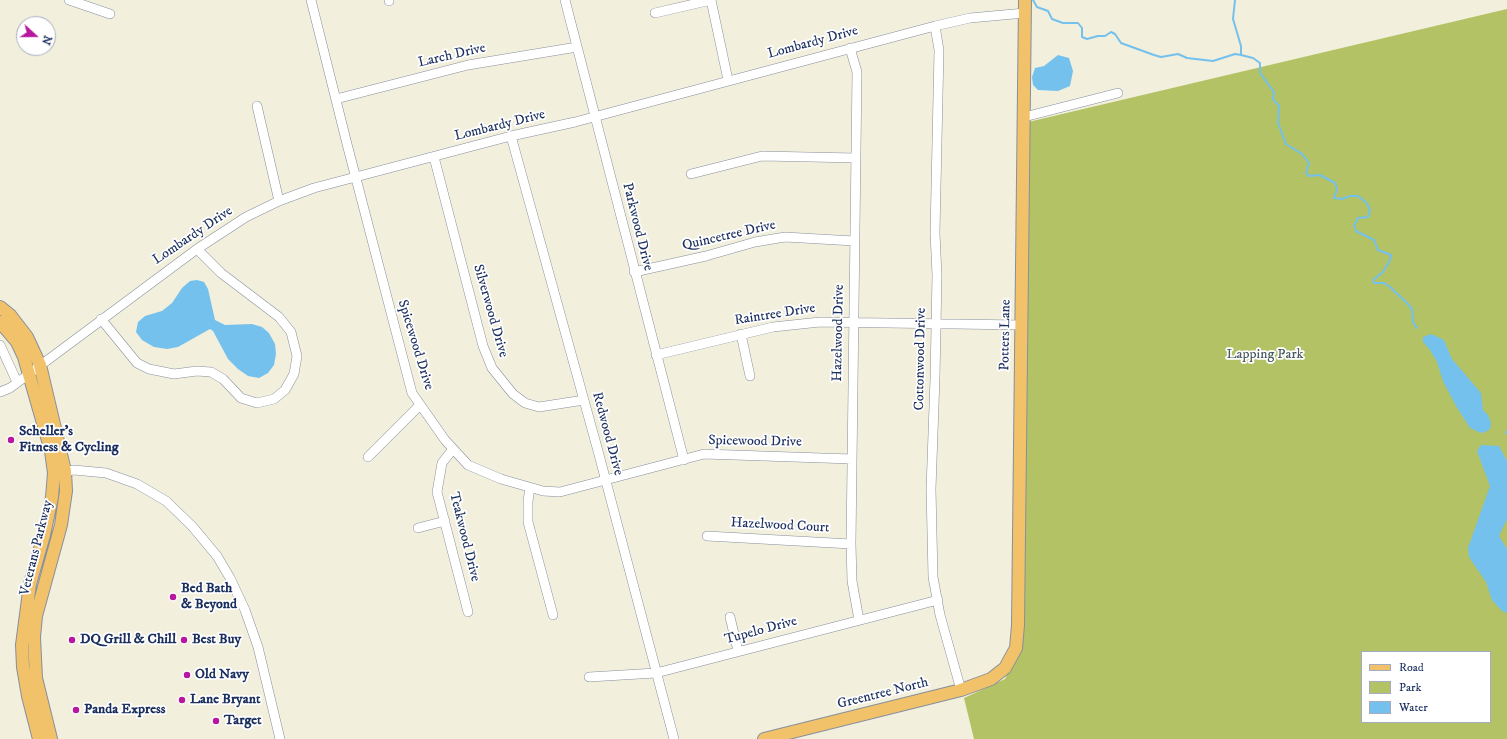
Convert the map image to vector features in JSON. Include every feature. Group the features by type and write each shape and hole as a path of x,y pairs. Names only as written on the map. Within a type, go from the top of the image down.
{"main road":[{"name":"Potters Lane","path":"1005,668 1016,648 1018,625 1025,0"},
{"name":"Veterans Parkway","path":"0,307 10,315 27,337 40,365 60,472"},
{"name":"Veterans Parkway","path":"0,322 17,342 28,373 51,451 66,491 61,525 36,616 34,695 39,739"},
{"name":"Greentree North","path":"764,739 961,690 991,679 1005,668"},
{"name":"Veterans Parkway","path":"34,695 51,739"}],"street":[{"path":"69,0 110,14"},
{"name":"Spicewood Drive","path":"311,0 355,177 412,393 445,440 468,465 501,479 530,488 543,491 560,492 704,454 852,459"},
{"name":"Parkwood Drive","path":"565,0 634,272 684,460"},
{"path":"655,13 711,0 728,80"},
{"name":"Lombardy Drive","path":"0,392 10,388 28,373 197,249 246,217 279,200 314,188 355,177 511,136 594,117 935,26 970,18 1025,13"},
{"name":"Cottonwood Drive","path":"935,26 939,50 935,233 936,323 931,489 933,577 961,690"},
{"name":"Larch Drive","path":"336,99 468,65 577,47"},
{"name":"Hazelwood Drive","path":"850,48 857,72 851,544 852,582 859,620"},
{"path":"1024,116 1118,93"},
{"path":"257,106 279,200"},
{"name":"Redwood Drive","path":"511,136 606,479 674,739"},
{"path":"691,174 762,156 856,158"},
{"name":"Silverwood Drive","path":"434,157 483,346 492,368 513,394 525,402 539,407 584,400"},
{"name":"Quincetree Drive","path":"634,272 706,256 755,242 785,237 854,241"},
{"path":"102,319 137,363 149,369 174,374 197,371 211,372 223,379 242,398 257,403 274,399 285,390 294,374 297,356 291,332 279,317 226,277 197,249"},
{"name":"Raintree Drive","path":"656,355 773,327 820,322 1021,325"},
{"path":"741,334 750,376"},
{"path":"0,345 17,382"},
{"path":"368,457 420,405"},
{"name":"Teakwood Drive","path":"453,448 442,464 437,492 468,612"},
{"path":"60,472 90,471 106,473 137,484 166,501 192,526 217,556 230,578 245,610 258,647 280,739"},
{"path":"530,488 528,501 528,522 553,615"},
{"path":"418,528 445,521"},
{"name":"Hazelwood Court","path":"707,536 851,544"},
{"name":"Tupelo Drive","path":"589,677 656,673 938,600"},
{"path":"730,617 738,651"}],"green space":[{"name":"Lapping Park","path":"1507,9 1507,739 974,739 964,698 1005,679 1017,654 1024,123"}],"water":[{"path":"1058,55 1069,58 1073,71 1070,86 1058,91 1038,90 1033,85 1032,77 1035,68 1044,66"},
{"path":"197,280 204,282 208,289 215,320 225,325 252,324 262,327 269,333 275,344 276,354 274,365 268,373 259,378 248,376 238,369 228,359 213,331 210,329 178,347 167,349 154,347 142,340 136,332 138,322 145,316 162,311 172,303 182,288 190,281"},
{"path":"1431,334 1444,340 1452,359 1481,393 1483,410 1488,415 1491,423 1490,429 1485,432 1481,433 1470,428 1456,406 1443,381 1437,362 1423,342 1423,337"},
{"path":"1481,445 1499,446 1507,461 1507,519 1499,536 1507,549 1507,613 1502,611 1492,600 1486,582 1469,557 1468,548 1490,486 1477,451"}],"waterway":[{"path":"1033,0 1037,7 1048,11 1052,19 1063,23 1078,23 1082,28 1082,37 1087,39 1105,36 1111,32 1115,34 1121,43 1161,57 1178,54 1187,58 1213,61 1235,54 1253,58 1260,63 1260,73 1274,92 1273,99 1279,106 1278,123 1286,144 1302,154 1309,163 1306,173 1309,176 1320,175 1335,183 1337,189 1334,198 1342,199 1350,196 1358,196 1366,202 1370,210 1368,217 1358,218 1354,225 1356,231 1374,240 1378,250 1391,255 1390,260 1383,272 1373,280 1374,283 1384,283 1406,302 1412,309 1413,322 1417,328"},
{"path":"1235,0 1233,19 1241,46 1241,55"}],"place":[{"name":"Scheller's Fitness & Cycling","path":"11,440"},
{"name":"Bed Bath & Beyond","path":"173,597"},
{"name":"DQ Grill & Chill","path":"72,640"},
{"name":"Best Buy","path":"184,640"},
{"name":"Old Navy","path":"187,675"},
{"name":"Lane Bryant","path":"182,700"},
{"name":"Panda Express","path":"76,710"},
{"name":"Target","path":"216,721"}]}
